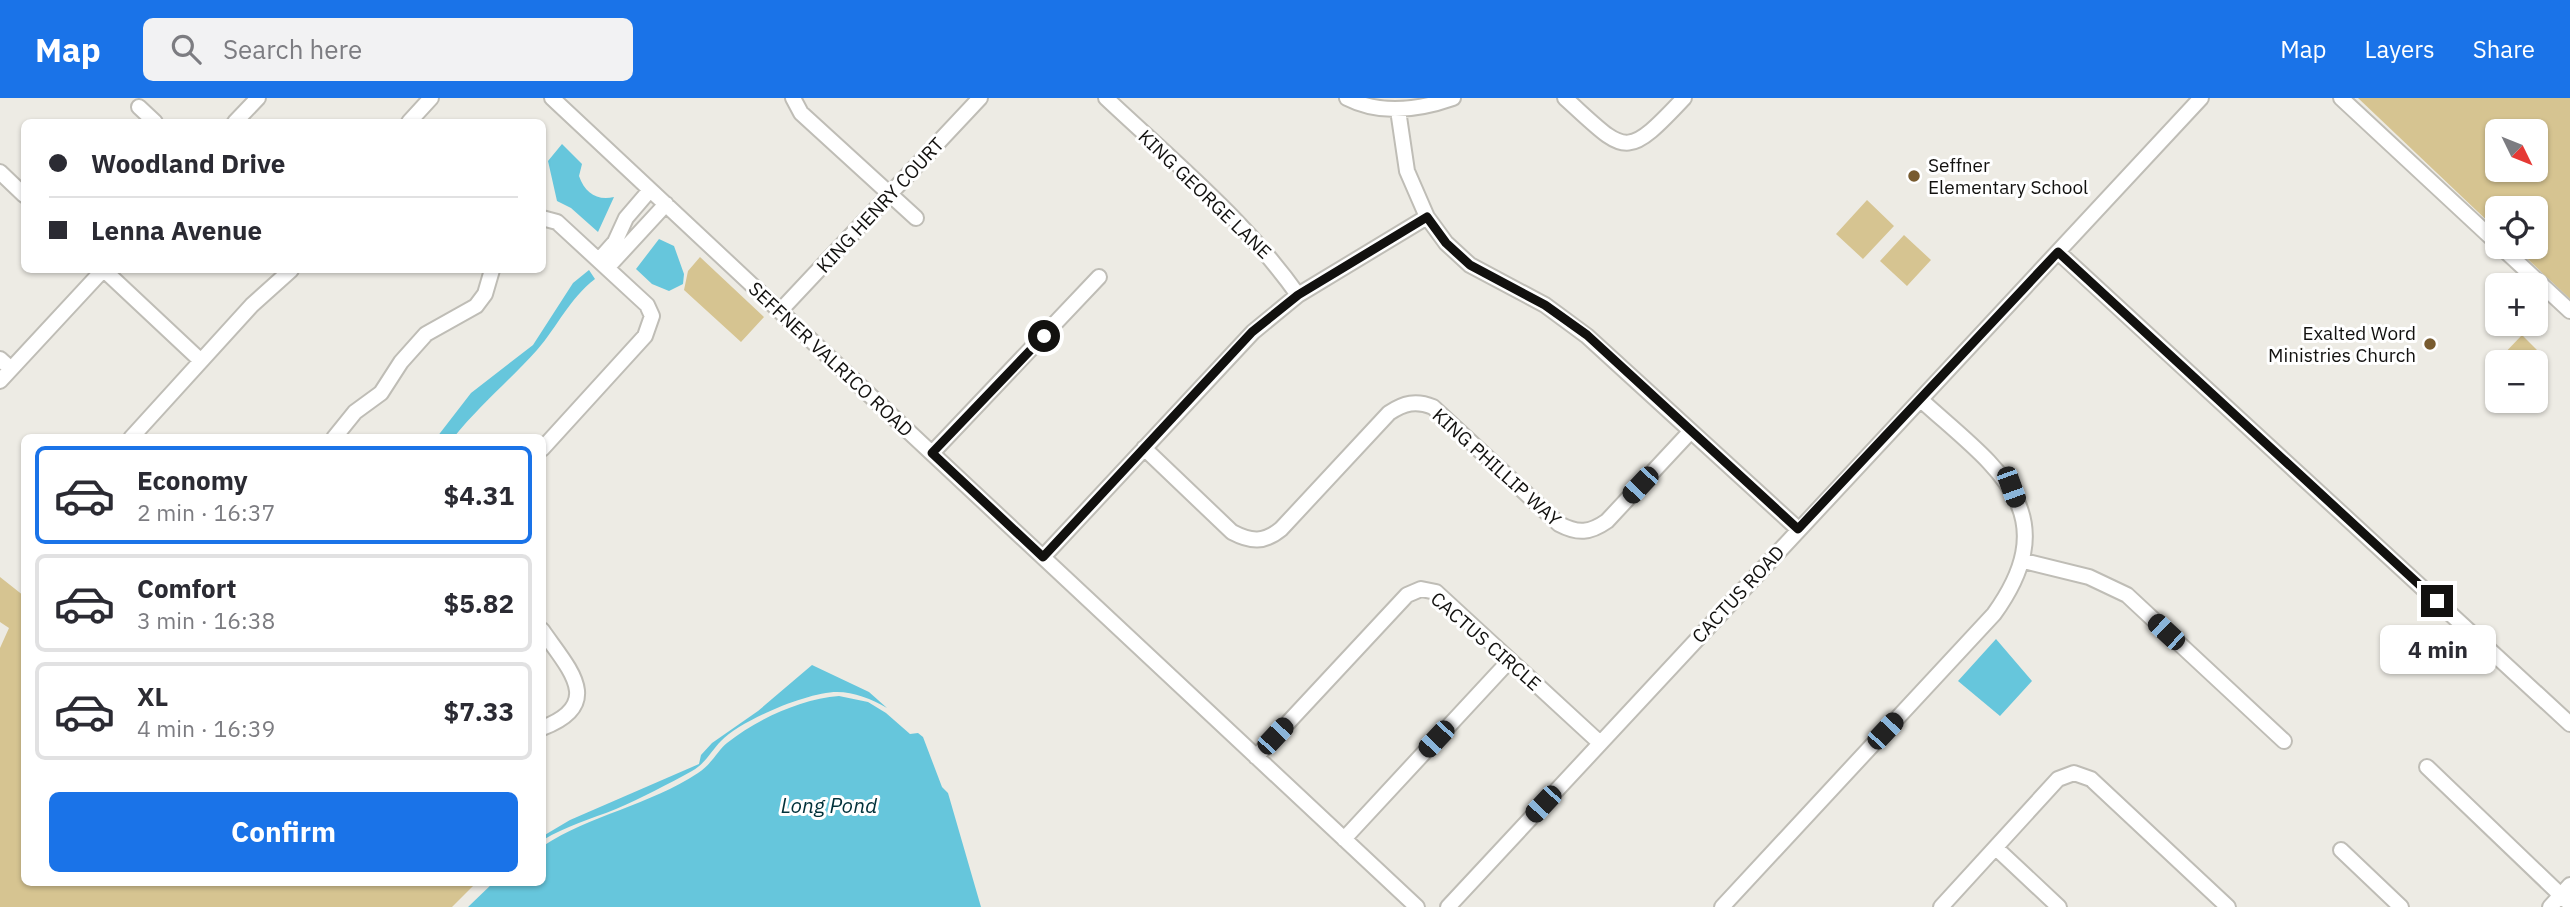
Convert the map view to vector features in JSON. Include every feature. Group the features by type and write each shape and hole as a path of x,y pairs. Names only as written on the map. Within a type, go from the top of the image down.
{"street":[{"path":"238,119 258,98"},
{"path":"412,119 430,98"},
{"name":"SEFFNER VALRICO ROAD","path":"551,98 1418,907"},
{"path":"793,98 801,113 916,218"},
{"name":"KING HENRY COURT","path":"780,311 980,98"},
{"name":"KING GEORGE LANE","path":"1106,98 1245,228 1298,295"},
{"path":"1347,98 1357,103 1398,110 1431,106 1452,98"},
{"path":"1565,98 1608,137 1629,143 1650,134 1684,98"},
{"name":"CACTUS ROAD","path":"1448,907 2201,98"},
{"path":"2341,98 2485,232"},
{"path":"139,107 152,119"},
{"path":"1398,110 1407,171 1427,217 1446,243 1470,265 1545,305 1587,335 1798,529"},
{"path":"0,172 21,192"},
{"path":"603,264 624,221 650,190"},
{"path":"603,264 639,234 666,205"},
{"path":"1043,557 1252,332 1298,295 1427,217"},
{"path":"546,219 558,222 647,305 652,324 645,336 546,445"},
{"path":"624,221 639,234"},
{"path":"2058,252 2570,724"},
{"path":"2514,259 2570,311"},
{"path":"0,381 100,273"},
{"path":"106,273 200,360"},
{"path":"135,434 252,305 288,273"},
{"path":"337,434 355,412 381,393 401,362 426,334 476,306 485,294 491,273"},
{"path":"932,453 1099,277"},
{"path":"0,359 11,369"},
{"path":"1722,907 1994,614 2012,588 2024,561 2025,522 2011,487 1997,469 1921,400"},
{"name":"KING PHILLIP WAY","path":"1144,448 1232,532 1245,539 1258,541 1270,538 1281,529 1389,413 1401,405 1423,403 1433,407 1559,524 1582,532 1594,530 1607,521 1690,432"},
{"path":"2024,561 2090,577 2127,595 2284,741"},
{"name":"CACTUS CIRCLE","path":"1256,757 1413,591 1436,592 1600,743"},
{"path":"546,636 576,678 579,691 576,705 569,714 546,727"},
{"path":"1344,839 1510,660"},
{"path":"2427,767 2567,895 2550,907"},
{"path":"1941,907 2058,779 2074,773 2091,779 2228,907"},
{"path":"1996,848 2059,907"},
{"path":"2341,850 2401,907"}],"shaded area":[{"path":"2358,98 2570,98 2570,299 2548,278 2548,273 2542,273 2528,259 2548,259 2548,196 2485,196 2485,219"},
{"path":"1867,200 1894,226 1863,259 1836,234"},
{"path":"1904,235 1931,260 1907,286 1880,261"},
{"path":"700,257 764,317 741,342 684,290 688,271"},
{"path":"2523,336 2537,350 2508,350"},
{"path":"0,577 21,594 21,886 473,886 452,907 0,907 0,648 9,628 0,622"}],"water":[{"path":"562,144 582,164 579,176 588,191 597,197 614,197 598,232 571,208 557,201 548,161"},
{"path":"659,239 674,246 684,274 683,284 669,291 652,284 636,269"},
{"path":"589,270 595,279 578,295 537,350 457,434 439,434 471,393 533,345 573,283"},
{"path":"1996,639 2032,681 2000,716 1958,681"},
{"path":"812,665 869,692 887,708 863,697 843,692 825,693 793,702 743,724 721,741 701,764 692,771 616,809 546,839 546,834 570,820 699,764 701,755 712,743 758,711"},
{"name":"Long Pond","path":"839,696 868,702 886,713 910,734 918,733 923,737 942,787 948,793 981,907 468,907 490,886 546,886 546,844 580,826 679,784 703,769 727,743 752,726 795,706"}],"place":[{"name":"Seffner Elementary School","path":"1914,176"},
{"name":"Exalted Word Ministries Church","path":"2430,344"}],"route":[{"path":"1044,336 932,453 1043,557 1252,332 1298,295 1427,217 1446,243 1470,265 1545,305 1587,335 1798,529 2058,252 2437,601"}]}
